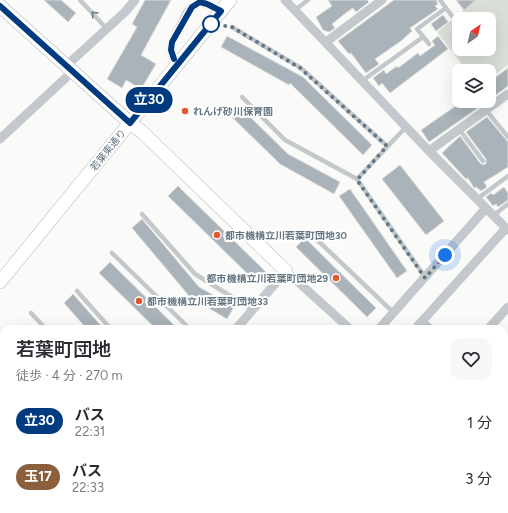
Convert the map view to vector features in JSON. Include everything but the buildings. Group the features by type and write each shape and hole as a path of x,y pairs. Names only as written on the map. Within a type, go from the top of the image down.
{"street":[{"path":"0,139 135,0"},
{"name":"若葉東通り","path":"0,282 230,0"},
{"path":"285,0 429,151 507,229 419,325"},
{"path":"326,42 382,0"},
{"path":"176,67 171,50 172,42 192,7 200,2 221,11"},
{"path":"0,6 69,69 141,131 286,271 346,325"},
{"path":"429,151 508,94"},
{"path":"383,325 486,208"},
{"path":"240,325 286,271"},
{"path":"492,325 508,307"},
{"path":"422,322 425,325"}],"lane":[{"path":"80,0 107,28"},
{"path":"295,10 308,0"},
{"path":"440,0 452,16"},
{"path":"428,44 417,29 446,8"},
{"path":"232,27 300,68 387,146"},
{"path":"362,81 423,36"},
{"path":"242,96 284,140 357,180 425,278"},
{"path":"486,110 508,137"},
{"path":"357,180 406,127"},
{"path":"459,129 483,160"},
{"path":"477,198 508,176"},
{"path":"494,215 508,204"},
{"path":"142,214 196,274 253,310"},
{"path":"311,234 394,313"},
{"path":"112,253 186,325"},
{"path":"77,291 107,325"},
{"path":"31,313 42,325"}],"shaded area":[{"path":"476,0 508,0 508,65 496,74 496,64 462,64 455,56 496,56 496,12 461,12"},
{"path":"452,20 452,52 437,32"}],"bus line":[{"name":"立30","path":"0,6 130,123 221,11 200,2 192,7 172,42 171,50 174,59"}],"place":[{"name":"れんげ砂川保育園","path":"185,111"},
{"name":"都市機構立川若葉町団地30","path":"217,235"},
{"name":"都市機構立川若葉町団地29","path":"336,278"},
{"name":"都市機構立川若葉町団地33","path":"139,301"}],"route":[{"path":"211,24 232,27 300,68 387,146 357,180 425,278 445,255"}]}
